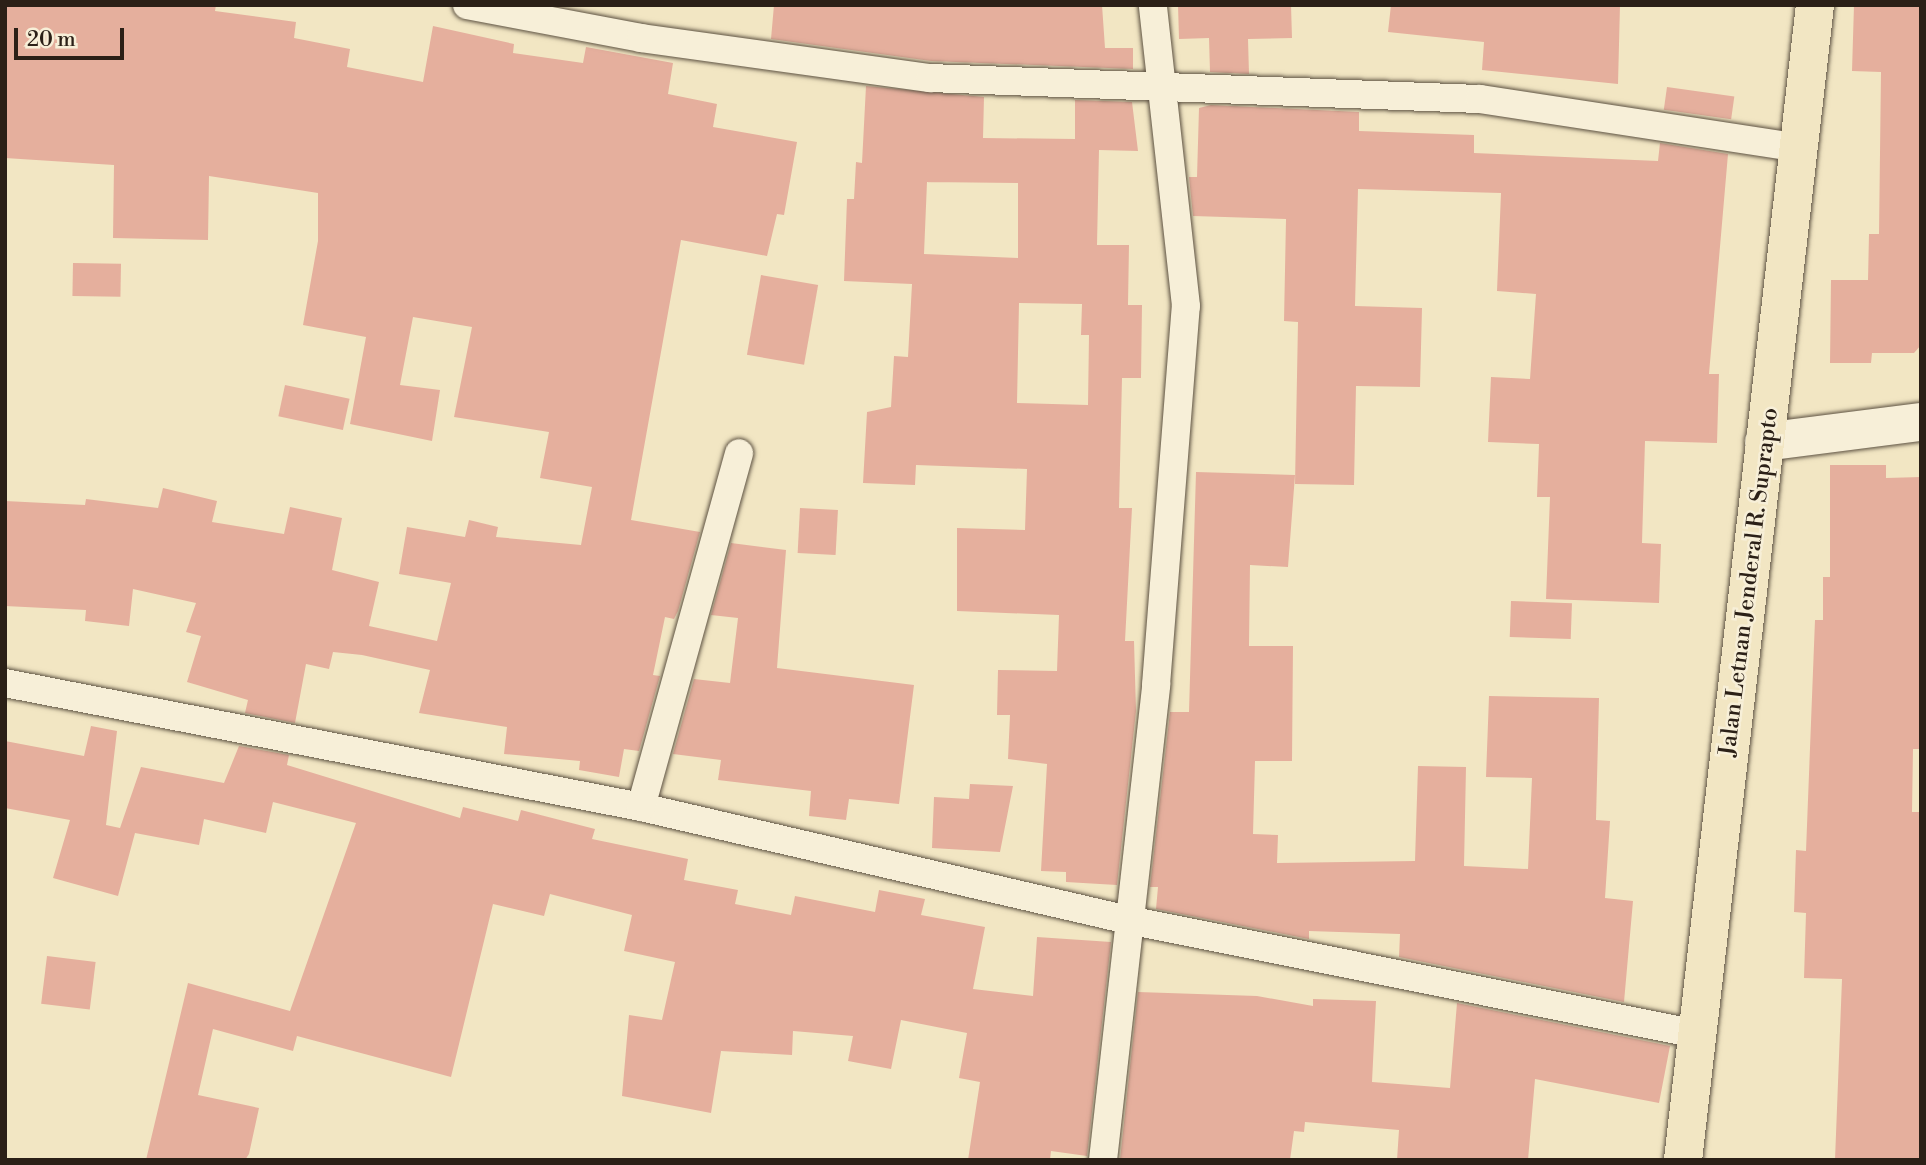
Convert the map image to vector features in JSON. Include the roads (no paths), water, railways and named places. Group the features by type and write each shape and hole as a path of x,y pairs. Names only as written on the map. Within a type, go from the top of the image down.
{"main road":[{"name":"Jalan Letnan Jenderal R. Suprapto","path":"1683,1160 1815,5"},
{"path":"1765,442 1921,422"}],"street":[{"path":"467,5 641,38 930,78 1480,99 1800,148"},
{"path":"1103,1160 1133,921 1186,306 1153,5"},
{"path":"641,807 739,453"},
{"path":"5,683 641,807 1133,921 1697,1034"}]}
